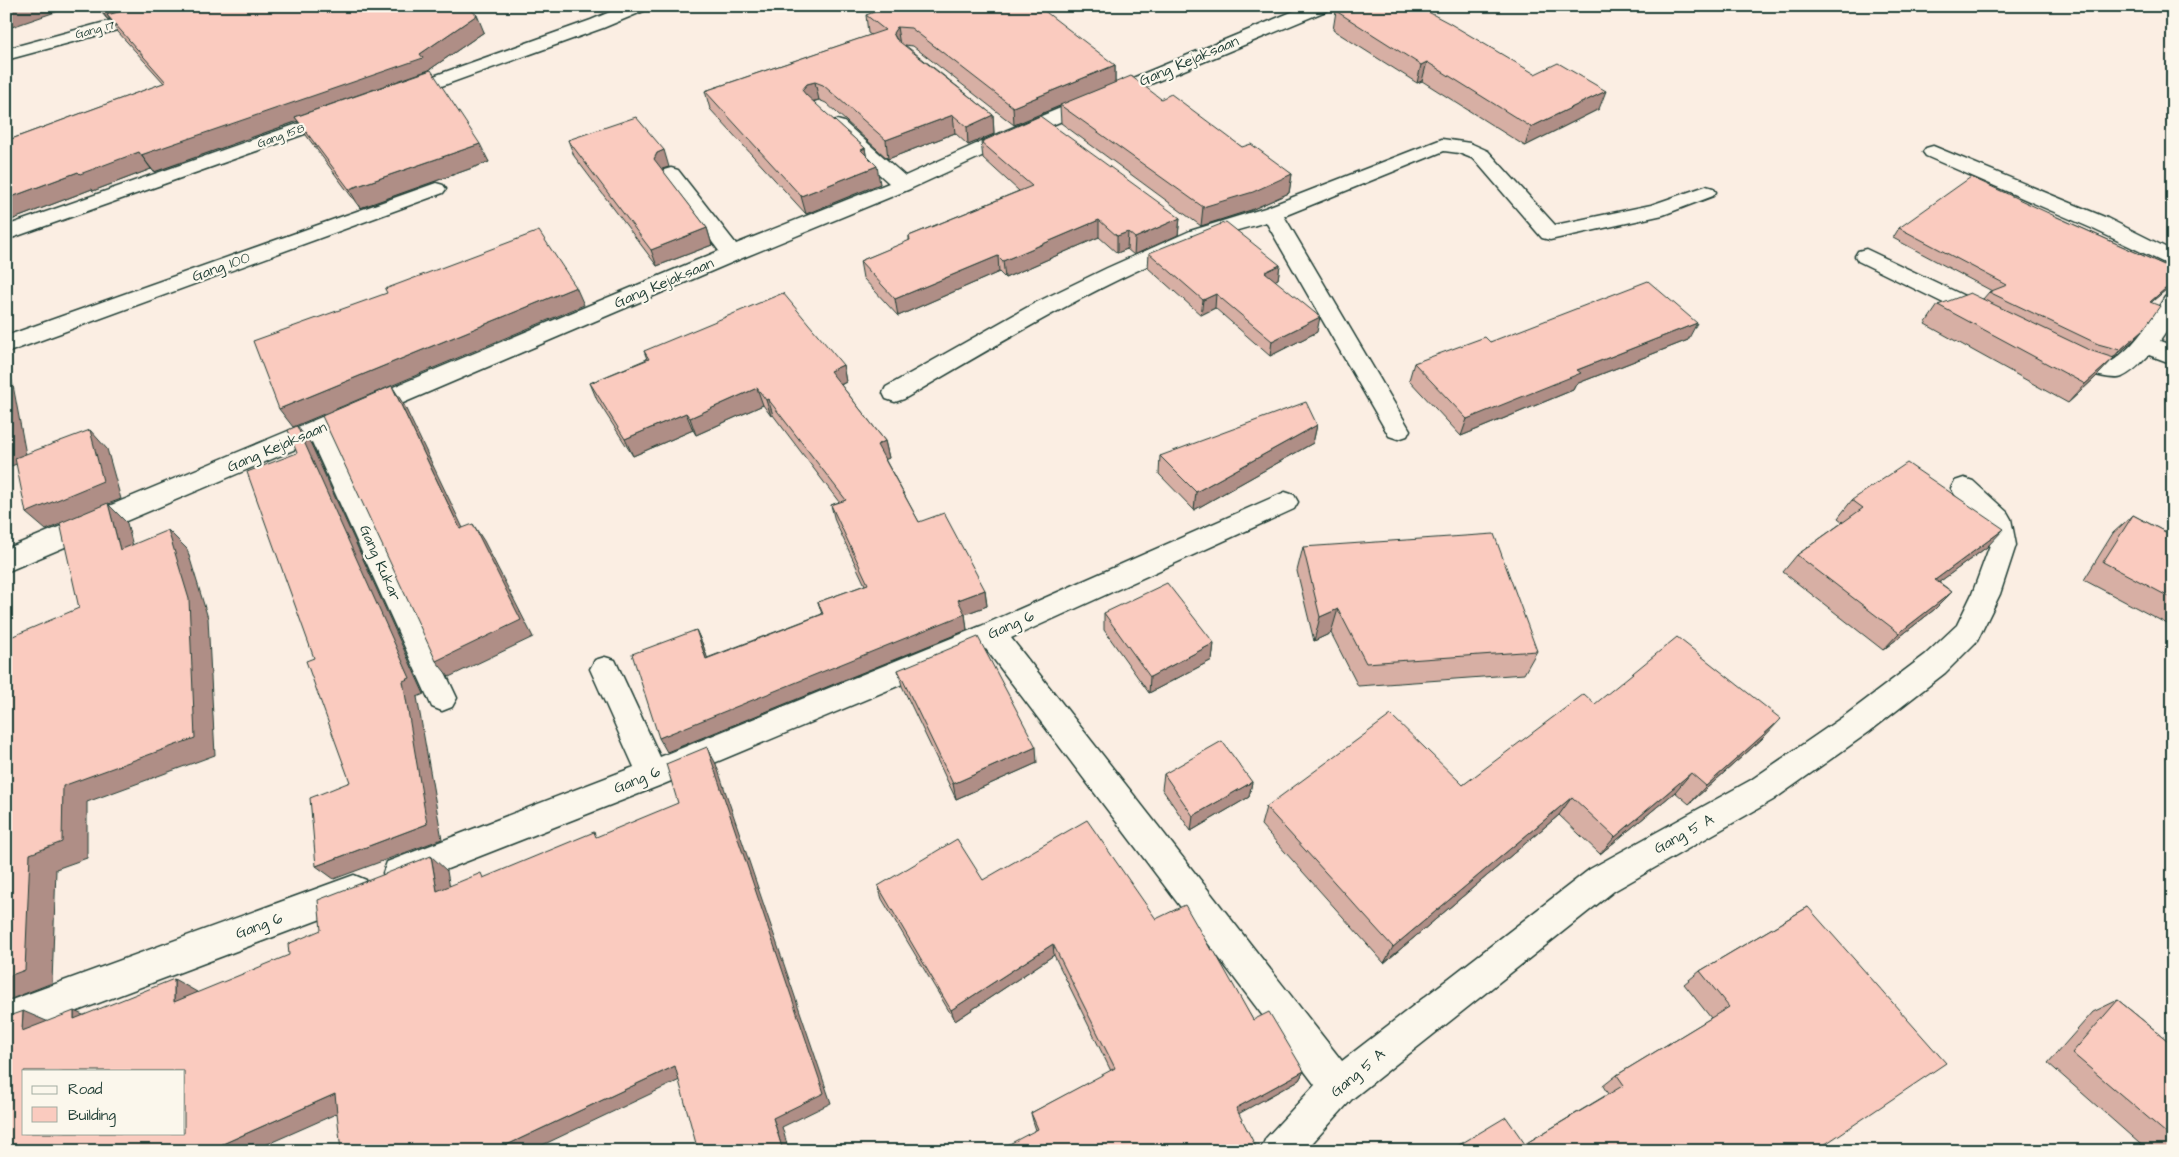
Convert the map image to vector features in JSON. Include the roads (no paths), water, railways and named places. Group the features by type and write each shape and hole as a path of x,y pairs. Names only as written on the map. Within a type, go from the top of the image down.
{"street":[{"name":"Gang 17","path":"6,55 185,6"},
{"path":"382,100 597,24 640,6"},
{"name":"Gang Kejaksaan","path":"6,561 732,254 903,185 1005,129 1051,128 1322,6"},
{"name":"Gang 158","path":"6,233 354,110"},
{"path":"825,114 903,185"},
{"path":"895,393 1043,308 1190,230 1272,213 1442,145 1463,147 1481,155 1550,233 1656,210 1706,192"},
{"path":"1933,152 2099,223 2173,260"},
{"path":"671,174 732,254"},
{"name":"Gang 100","path":"6,345 436,189"},
{"path":"1272,213 1398,430"},
{"path":"1866,256 2009,326"},
{"path":"2054,348 2081,362 2114,371 2128,362 2146,344 2173,302"},
{"path":"2146,344 2173,356"},
{"name":"Gang Kukar","path":"319,429 442,698"},
{"name":"Gang 5 A","path":"1279,1151 1340,1086 1602,880 1762,790 1858,723 1935,664 1961,639 1967,633 1986,594 2003,545 1998,519 1964,488"},
{"name":"Gang 6","path":"6,1020 357,890 653,774 991,634 1285,502"},
{"path":"991,634 1340,1086"},
{"path":"605,669 653,774"}]}
